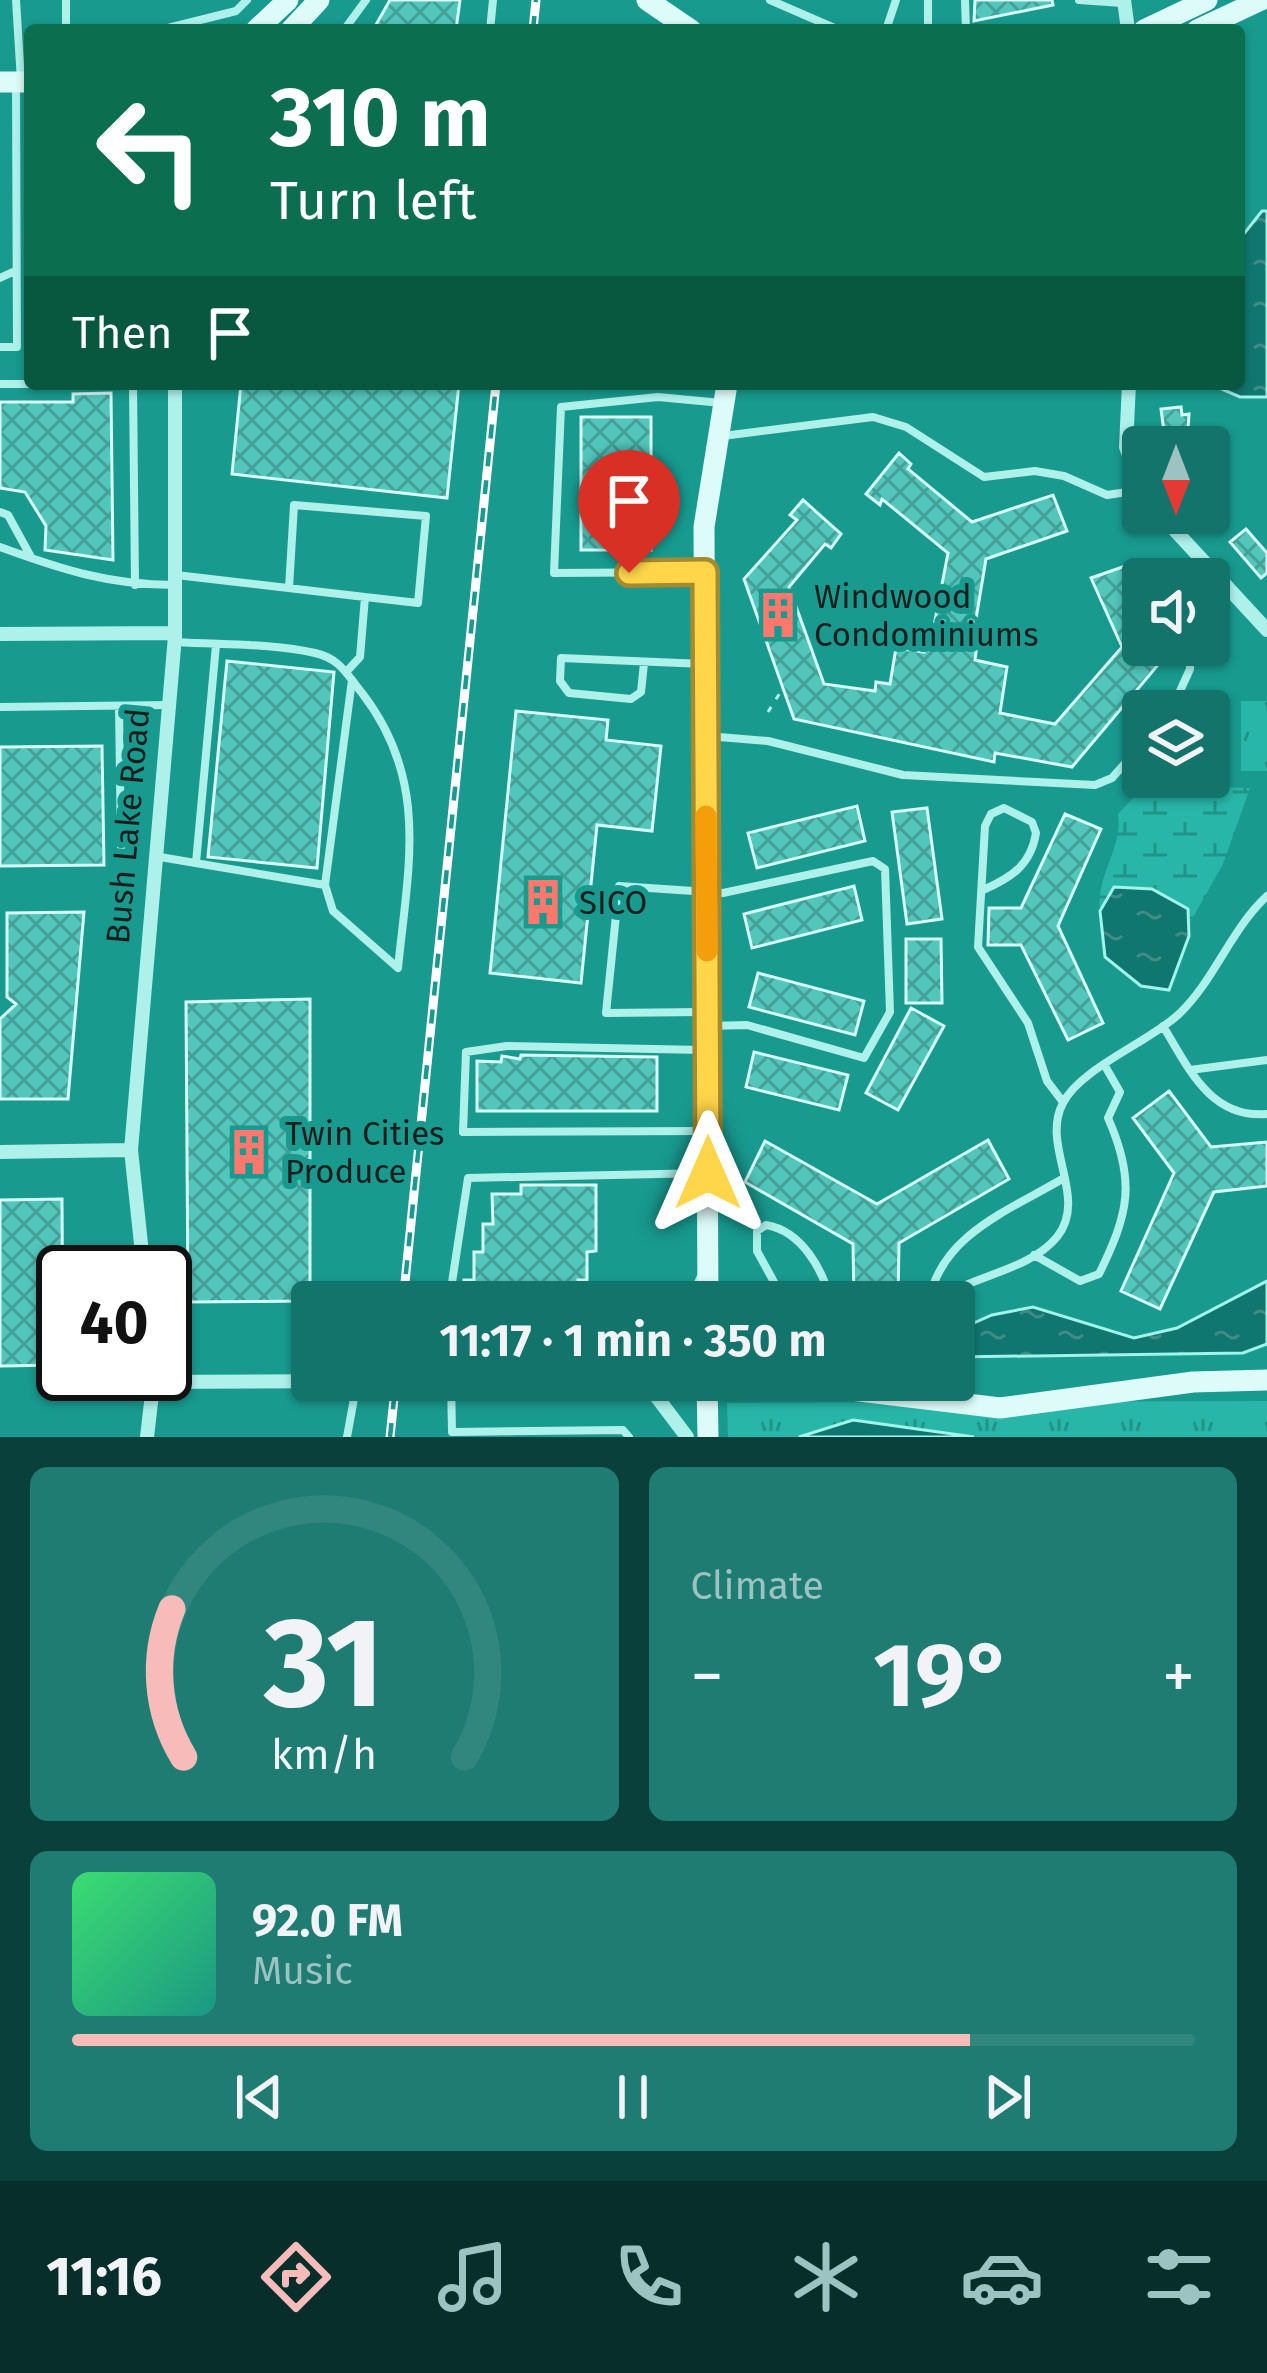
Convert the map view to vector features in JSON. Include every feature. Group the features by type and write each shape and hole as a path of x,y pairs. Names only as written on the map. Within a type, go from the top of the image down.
{"street":[{"path":"262,24 288,0"},
{"path":"297,24 319,0"},
{"path":"647,0 683,24"},
{"path":"1157,24 1207,0"},
{"path":"1210,24 1261,0"},
{"name":"Bush Lake Road","path":"141,1245 131,1150 160,857 175,637 176,390"},
{"path":"1127,426 1129,390"},
{"path":"708,1281 704,527 726,394"},
{"path":"1177,534 1198,558"},
{"path":"1230,594 1267,630"},
{"path":"0,634 175,637"},
{"path":"0,1152 131,1150"},
{"path":"702,1281 708,1267"},
{"path":"192,1379 291,1381"},
{"path":"959,1401 1000,1408 1193,1382 1267,1380"},
{"path":"147,1437 151,1401"},
{"path":"660,1401 687,1437"},
{"path":"708,1437 710,1401"}],"lane":[{"path":"16,0 24,32"},
{"path":"194,24 236,10 247,0"},
{"path":"770,0 825,24"},
{"path":"1079,0 1124,2"},
{"path":"0,347 17,347 17,82 24,42"},
{"path":"0,278 16,270"},
{"path":"133,390 135,585"},
{"path":"705,572 554,573 561,407 726,394"},
{"path":"718,436 873,417 906,427 984,477 1035,471 1064,476 1107,495 1122,493"},
{"path":"0,547 72,575 135,585 176,580 418,603 426,516 294,505 289,588"},
{"path":"0,512 8,515 32,559"},
{"path":"175,637 316,653 350,675 378,715 408,782 412,830 398,968 333,911 325,885 350,675 360,657 365,597"},
{"path":"196,863 216,645"},
{"path":"644,662 641,692 631,699 569,692 560,681 561,658 705,664"},
{"path":"0,707 169,705"},
{"path":"119,706 121,848"},
{"path":"706,736 768,741 903,776 1095,784 1112,778 1122,767"},
{"path":"983,890 1014,877 1034,849 1036,833 1020,813 1004,808 992,814 986,826 978,947 1028,1023 1047,1081 1063,1102"},
{"path":"160,857 325,885"},
{"path":"873,861 885,869 890,1012 864,1058 747,1025 606,1013 619,886 706,890 747,889 873,861"},
{"path":"975,1282 1034,1255 1057,1237 1069,1197 1055,1132 1063,1102 1181,1012 1267,896"},
{"path":"1163,1026 1202,1090 1231,1110 1267,1114"},
{"path":"707,1050 508,1046 466,1052 463,1132 707,1131"},
{"path":"1190,1070 1267,1060"},
{"path":"1034,1255 1080,1282 1100,1274 1110,1253 1130,1181 1108,1118 1120,1093 1105,1066"},
{"path":"452,1281 468,1178 708,1173"},
{"path":"937,1281 944,1256 972,1233 1064,1178"},
{"path":"773,1281 757,1251 757,1232 766,1225 791,1234 826,1281"},
{"path":"347,1437 354,1401"},
{"path":"451,1401 452,1434 623,1430 628,1437"}],"path":[{"path":"768,712 783,688"}],"green space":[{"path":"1241,701 1267,701 1267,771 1241,771"},
{"path":"1230,787 1250,788 1223,864 1191,921 1188,909 1114,887 1100,911 1118,814 1133,798 1230,798"},
{"path":"1267,1401 1267,1437 728,1437 727,1403"}],"water":[{"path":"1267,211 1267,397 1240,397 1224,390 1245,390 1245,232"},
{"path":"1114,887 1152,889 1188,909 1189,936 1169,990 1141,986 1105,957 1100,911"},
{"path":"1267,1281 1267,1344 1243,1353 975,1357 975,1322 1033,1307 1134,1338 1177,1328"},
{"path":"853,1420 974,1437 799,1437"}],"building":[{"path":"390,0 460,0 457,24 376,24"},
{"path":"975,0 1052,0 1053,5 974,21"},
{"path":"240,390 458,390 447,498 232,474"},
{"path":"111,393 113,560 45,550 46,526 25,492 0,488 0,402 73,402 73,394"},
{"path":"1181,407 1182,415 1189,414 1188,426 1163,426 1161,409"},
{"path":"581,417 651,417 651,550 581,550"},
{"name":"Windwood Condominiums","path":"899,453 911,464 908,469 972,522 1053,495 1067,531 986,559 972,643 977,644 975,660 1007,667 1000,713 1055,724 1122,647 1122,666 1157,666 1137,690 1122,690 1122,708 1072,767 995,753 994,762 794,719 744,579 797,520 790,515 803,500 841,534 831,548 825,544 789,587 824,684 875,691 876,682 890,684 896,648 924,652 927,635 932,636 948,553 882,499 880,505 866,494"},
{"path":"1246,529 1267,553 1267,573 1261,578 1230,542"},
{"name":"Windwood Condominiums","path":"1122,567 1122,647 1091,578"},
{"path":"227,661 334,672 317,868 208,857"},
{"name":"SICO","path":"516,711 608,720 606,740 661,746 652,831 597,825 581,983 490,973"},
{"path":"102,746 104,865 0,866 0,747"},
{"path":"857,806 865,841 757,868 748,833"},
{"path":"927,808 942,919 907,924 892,812"},
{"path":"1065,814 1101,829 1058,926 1103,1023 1068,1040 1021,945 988,945 989,908 1021,908"},
{"path":"854,886 862,920 752,948 744,914"},
{"path":"84,912 68,1099 0,1099 0,1019 16,1004 7,997 7,913"},
{"path":"906,939 941,939 942,1003 906,1003"},
{"path":"758,973 864,1001 855,1035 749,1007"},
{"name":"Twin Cities Produce","path":"310,999 310,1281 291,1281 291,1301 192,1302 186,1002"},
{"path":"911,1008 944,1026 898,1110 866,1093"},
{"path":"754,1052 848,1075 839,1110 746,1087"},
{"path":"521,1055 657,1057 657,1111 477,1111 477,1061 501,1062 502,1056 520,1059"},
{"path":"1169,1091 1211,1147 1267,1142 1267,1186 1214,1192 1160,1309 1121,1291 1174,1173 1133,1118"},
{"path":"988,1140 1009,1179 899,1243 898,1281 854,1281 853,1244 745,1182 765,1141 877,1204"},
{"path":"521,1185 596,1185 596,1251 587,1252 587,1280 464,1281 474,1280 474,1252 483,1252 483,1224 493,1224 492,1194 521,1194"},
{"path":"62,1199 62,1245 36,1245 36,1365 0,1366 0,1200"}],"railway":[{"path":"534,24 536,0"},
{"path":"405,1281 495,390"},
{"path":"390,1437 394,1401"}],"slow traffic":[{"path":"706,816 707,951"}],"place":[{"name":"Windwood Condominiums","path":"778,615"},
{"name":"SICO","path":"543,902"},
{"name":"Twin Cities Produce","path":"249,1152"}],"route":[{"path":"629,573 705,572 708,1173"}]}
